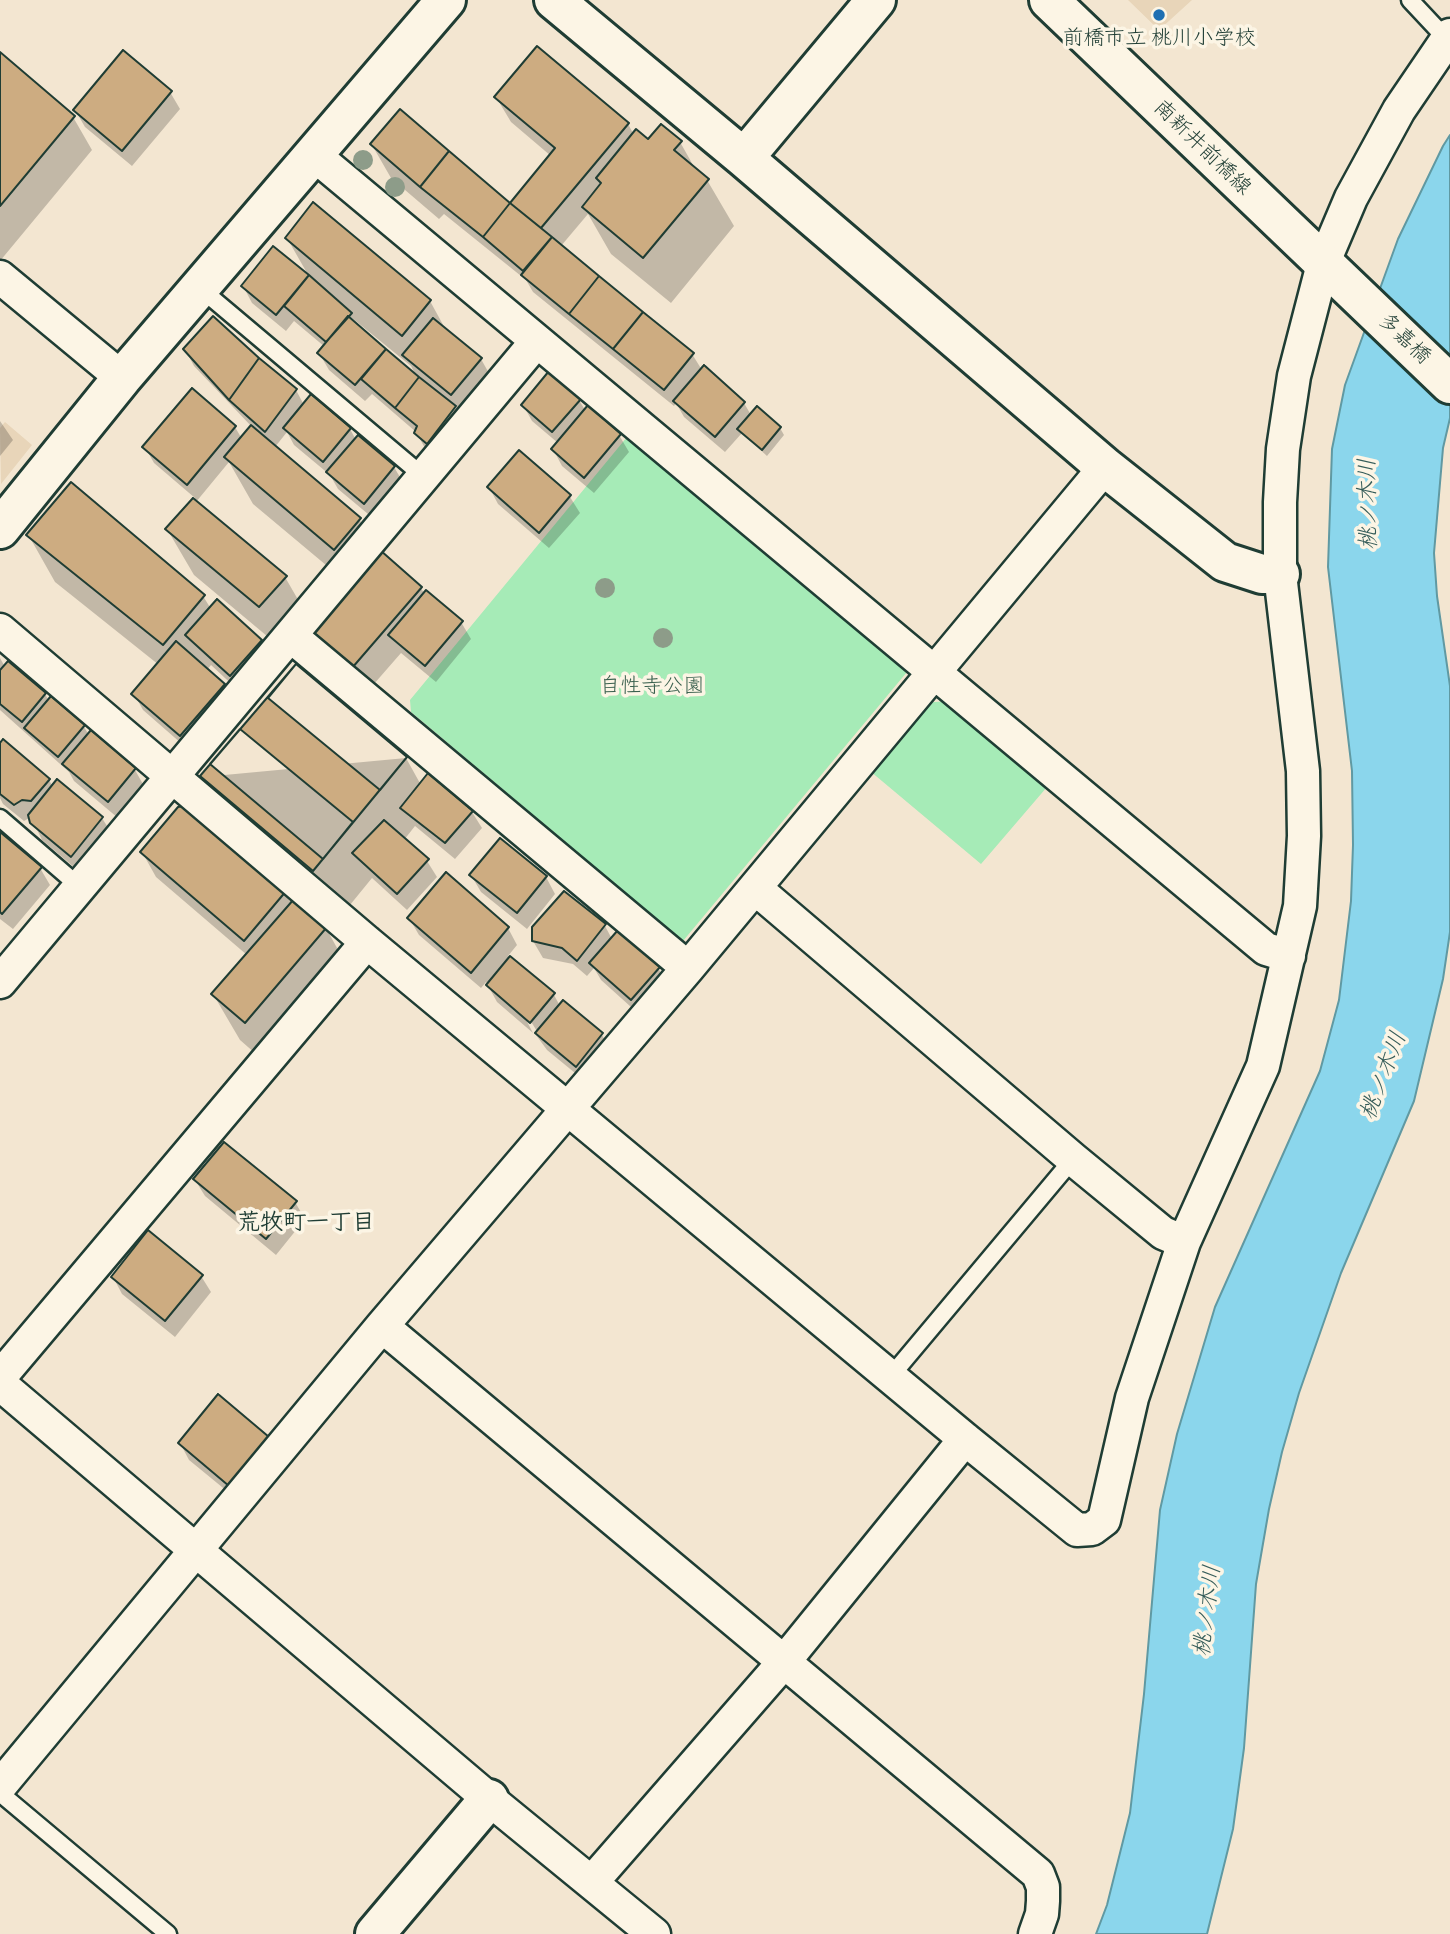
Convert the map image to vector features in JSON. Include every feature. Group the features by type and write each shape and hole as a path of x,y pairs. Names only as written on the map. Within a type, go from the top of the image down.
{"street":[{"path":"0,529 122,379 446,0"},
{"path":"554,0 744,158 1105,467 1225,562 1262,574 1280,574"},
{"path":"744,158 876,0"},
{"name":"南新井前橋線","path":"1049,0 1357,294"},
{"path":"0,630 367,942 965,1439 1077,1530 1092,1529 1104,1520 1132,1398 1184,1242 1263,1066 1300,906 1304,836 1303,771 1280,574 1283,449 1294,376 1323,264 1351,198 1377,147 1447,40"},
{"path":"313,154 1266,950 1289,956"},
{"path":"0,276 122,379"},
{"name":"多嘉橋","path":"1357,294 1450,384"},
{"path":"0,982 536,342"},
{"path":"0,1787 382,1326 688,968 1105,467"},
{"path":"290,636 688,968"},
{"path":"755,888 1163,1233 1184,1242"},
{"path":"0,1377 367,942"},
{"path":"382,1326 1038,1874 1043,1887 1043,1901 1035,1934"},
{"path":"0,1384 489,1799 654,1934"},
{"path":"592,1882 783,1663 965,1439"},
{"path":"375,1934 489,1799"}],"lane":[{"path":"1410,0 1447,40"},
{"path":"201,289 423,476"},
{"path":"0,818 80,887"},
{"path":"891,1376 1073,1158"},
{"path":"0,1793 168,1934"}],"shaded area":[{"name":"前橋市立 桃川小学校","path":"1128,0 1192,0 1159,30"},
{"path":"5,422 32,445 1,484 0,428"}],"green space":[{"name":"自性寺公園","path":"627,437 907,672 683,941 411,712 410,700"},
{"path":"947,701 1047,787 981,864 870,771 923,703"}],"water":[{"name":"桃ノ木川","path":"1450,135 1450,418 1443,448 1434,553 1437,596 1450,686 1450,932 1443,979 1414,1101 1341,1273 1299,1393 1282,1452 1256,1584 1244,1748 1233,1829 1207,1934 1096,1934 1107,1905 1130,1813 1144,1694 1160,1510 1177,1434 1215,1307 1320,1071 1339,1000 1351,901 1353,845 1352,771 1328,567 1332,449 1345,385 1398,239"}],"building":[{"path":"537,46 629,123 541,228 510,203 555,148 494,97"},
{"path":"123,50 172,91 122,151 73,110"},
{"path":"0,52 75,116 0,206"},
{"path":"400,109 449,151 420,187 370,144"},
{"path":"661,124 682,141 674,150 709,179 643,258 582,207 601,183 596,178 636,129 648,139"},
{"path":"449,151 510,203 483,237 420,187"},
{"path":"313,202 431,300 402,336 285,238"},
{"path":"510,203 552,237 523,271 483,237"},
{"path":"552,237 599,276 569,314 521,275"},
{"path":"273,246 309,275 276,315 241,286"},
{"path":"309,275 352,313 326,342 284,306"},
{"path":"599,276 643,312 613,349 569,314"},
{"path":"643,312 694,353 664,390 613,349"},
{"path":"213,316 259,358 229,400 183,349"},
{"path":"348,316 386,349 355,385 317,353"},
{"path":"433,318 482,358 451,395 402,355"},
{"path":"386,349 419,377 395,408 361,379"},
{"path":"259,358 297,389 265,432 229,400"},
{"path":"704,365 745,402 715,437 673,401"},
{"path":"549,371 581,399 552,432 521,405"},
{"path":"419,377 456,406 427,444 414,433 417,426 395,408"},
{"path":"192,388 236,426 187,485 142,447"},
{"path":"311,394 351,428 323,462 283,428"},
{"path":"588,405 621,434 584,478 551,449"},
{"path":"757,406 781,427 762,450 737,429"},
{"path":"251,425 361,518 334,550 224,457"},
{"path":"358,435 395,466 364,504 326,472"},
{"path":"519,450 571,495 539,533 487,487"},
{"path":"71,482 205,595 163,645 26,535"},
{"path":"193,498 287,576 259,607 165,529"},
{"path":"380,550 422,587 352,668 309,631"},
{"path":"426,590 463,621 425,666 388,635"},
{"path":"217,599 262,640 230,676 185,635"},
{"path":"176,641 225,684 180,736 131,694"},
{"path":"8,661 46,693 22,722 0,704 0,670"},
{"path":"296,664 407,757 380,790 268,698"},
{"path":"296,664 407,757 313,871 200,776"},
{"path":"51,696 85,725 58,757 24,728"},
{"path":"240,729 353,822 323,859 210,764"},
{"path":"91,730 136,768 108,802 62,764"},
{"path":"3,739 50,779 31,801 22,800 14,805 0,794 0,743"},
{"path":"428,773 473,811 445,843 400,808"},
{"path":"57,779 103,817 71,857 30,823 28,815"},
{"path":"188,805 287,890 244,941 140,852 178,807"},
{"path":"384,820 429,859 397,894 352,853"},
{"path":"0,832 42,867 2,914 0,912"},
{"path":"500,838 547,876 517,913 469,875"},
{"path":"446,872 509,927 471,973 407,918"},
{"path":"564,891 606,924 577,961 562,948 532,941 532,927"},
{"path":"294,899 327,927 245,1023 211,994"},
{"path":"618,930 660,967 631,1000 589,963"},
{"path":"510,956 555,993 530,1023 486,985"},
{"path":"563,1000 603,1033 576,1067 535,1033"},
{"path":"224,1142 297,1201 266,1239 193,1179"},
{"path":"148,1230 203,1275 165,1321 111,1277"},
{"path":"218,1394 269,1437 229,1486 178,1443"}],"place":[{"name":"前橋市立 桃川小学校","path":"1159,15"}],"district":[{"name":"荒牧町一丁目","path":"306,1223"}]}
